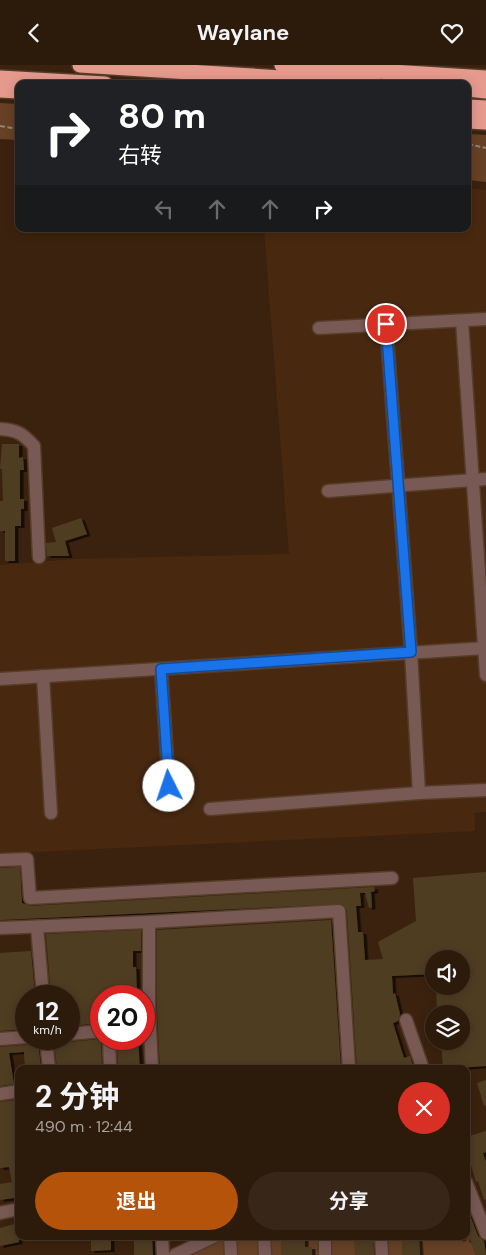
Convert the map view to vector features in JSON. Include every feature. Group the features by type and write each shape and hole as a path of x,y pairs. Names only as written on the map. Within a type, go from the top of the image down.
{"highway":[{"path":"80,65 313,80"},
{"path":"282,65 393,69 486,78"},
{"path":"0,78 35,80"},
{"path":"471,89 486,91"},
{"path":"0,90 15,91"},
{"path":"471,107 486,108"},
{"path":"471,121 486,122"},
{"path":"471,132 486,133"}],"street":[{"path":"319,328 486,319"},
{"path":"462,321 486,675"},
{"path":"386,324 411,652 419,793"},
{"path":"0,429 15,430 26,437 34,446 39,557"},
{"path":"328,491 486,479"},
{"path":"0,679 485,648"},
{"path":"161,669 169,786"},
{"path":"43,677 52,813"},
{"path":"210,809 419,793 486,791"},
{"path":"0,860 27,859 30,898 392,878"},
{"path":"0,928 339,911 349,1065"},
{"path":"149,922 149,1009 152,1065"},
{"path":"37,927 42,985"},
{"path":"406,1020 422,1065"},
{"path":"0,1039 15,1038"},
{"path":"47,1050 49,1065"},
{"path":"109,1050 110,1065"},
{"path":"0,1094 15,1092"},
{"path":"470,1192 486,1233"},
{"path":"0,1213 15,1210"},
{"path":"162,1240 162,1255"},
{"path":"175,1255 207,1240"},
{"path":"230,1240 231,1255"},
{"path":"264,1240 265,1255"},
{"path":"325,1240 325,1255"},
{"path":"381,1240 382,1255"}],"path":[{"path":"0,126 15,128"},
{"path":"471,145 486,148"}],"shaded area":[{"path":"0,103 15,104 15,140 0,139"},
{"path":"471,134 486,135 486,182 471,180"},
{"path":"471,188 486,190 486,812 474,813 475,831 34,852 0,852 0,565 75,559 289,554 264,232 471,232"},
{"path":"470,1239 476,1255 175,1255 207,1240 462,1240 463,1242"}],"building":[{"path":"2,444 19,444 19,458 23,457 24,470 20,470 20,499 24,499 24,509 21,509 21,526 15,526 15,561 5,561 5,531 0,531 0,501 3,501 2,469 0,469"},
{"path":"81,518 87,534 65,541 69,556 47,556 46,543 56,542 52,528"},
{"path":"20,867 22,903 30,906 374,887 375,891 371,892 372,907 369,908 365,893 360,893 361,906 356,906 358,932 363,932 365,960 383,959 378,942 416,921 413,878 486,872 486,1066 443,1065 442,1050 470,1050 470,1005 437,1005 436,995 470,995 470,950 425,950 425,974 392,976 393,994 395,993 400,1014 398,1021 393,1023 404,1058 410,1056 413,1065 357,1065 347,910 342,904 0,920 0,868"},
{"path":"331,920 341,1065 160,1065 157,1009 157,930"},
{"path":"141,930 141,951 133,951 133,967 136,967 137,985 90,985 90,1024 80,1025 80,985 50,985 46,934"},
{"path":"31,951 34,985 15,985 15,1030 0,1031 0,953"},
{"path":"90,1040 90,1050 101,1050 102,1065 57,1065 55,1050 80,1050 80,1041"},
{"path":"15,1046 15,1050 39,1050 41,1065 25,1065 24,1052 9,1053 14,1084 0,1086 0,1047"},
{"path":"117,1050 139,1050 140,1065 118,1065"},
{"path":"486,1080 486,1105 484,1106 477,1083"},
{"path":"15,1100 15,1201 14,1198 0,1200 0,1184 12,1182 9,1167 0,1168 0,1102"},
{"path":"486,1131 486,1152 483,1153 486,1162 486,1199 484,1200 470,1161 470,1136"},
{"path":"470,1215 478,1236 484,1241 486,1255 476,1255 470,1239"},
{"path":"15,1224 15,1240 19,1240 19,1242 0,1246 0,1228"},
{"path":"91,1240 111,1240 111,1250 91,1251"},
{"path":"134,1240 152,1240 153,1255 134,1255"},
{"path":"281,1240 305,1240 305,1247 312,1247 312,1255 281,1255"},
{"path":"373,1240 374,1255 355,1255 354,1241"},
{"path":"402,1240 419,1240 420,1255 402,1255"}],"route":[{"path":"169,786 161,669 411,652 386,324"}]}
